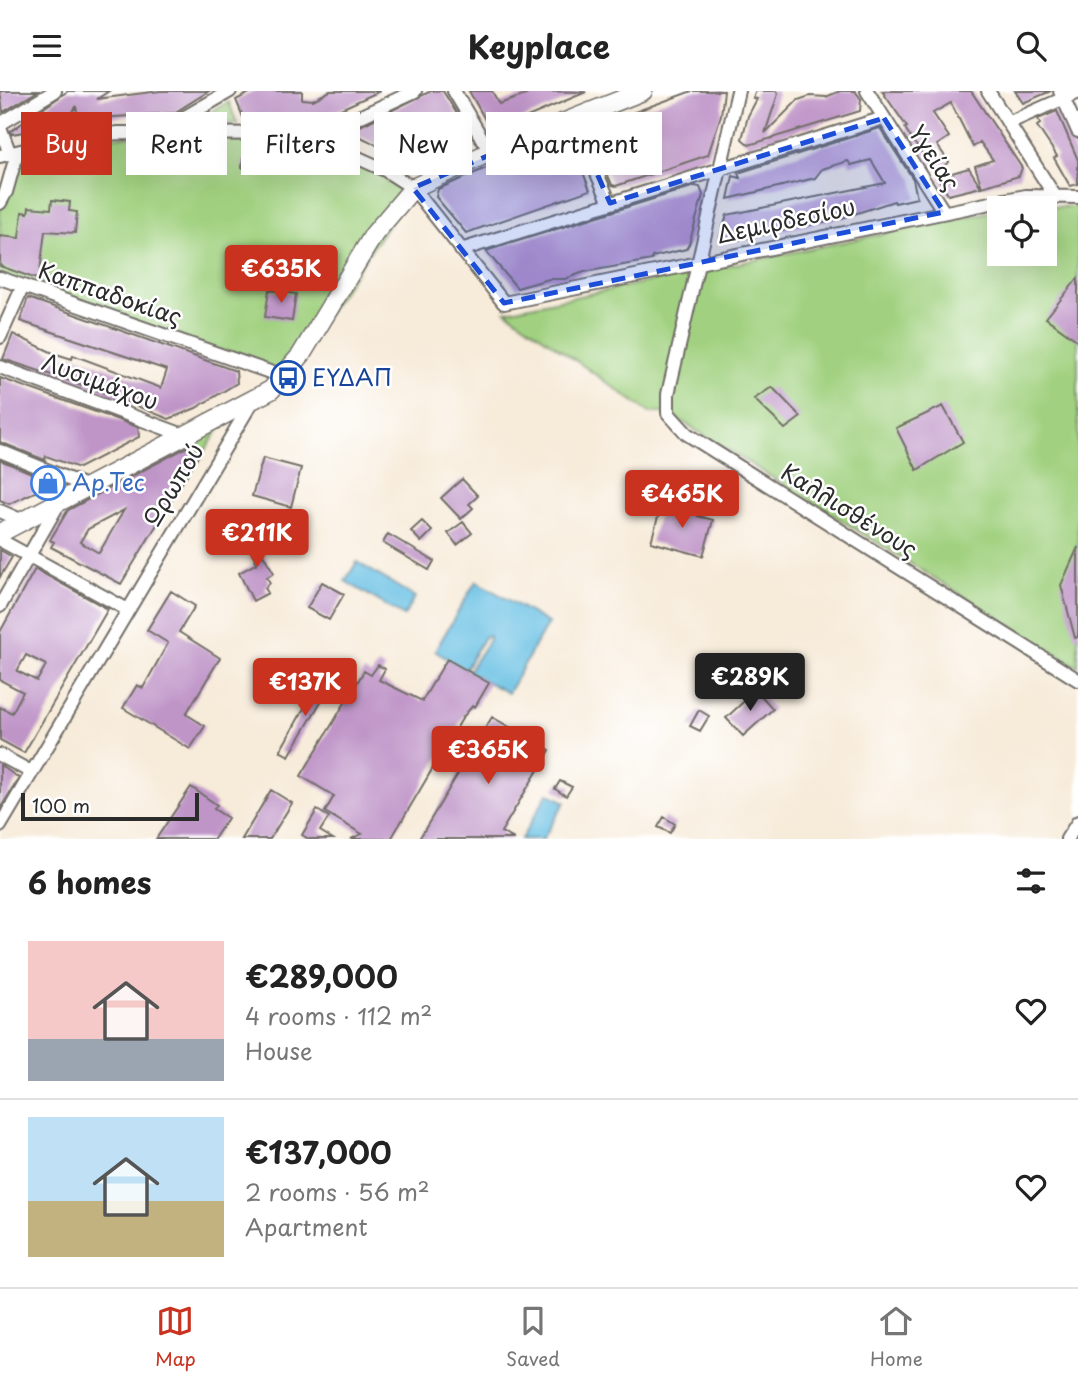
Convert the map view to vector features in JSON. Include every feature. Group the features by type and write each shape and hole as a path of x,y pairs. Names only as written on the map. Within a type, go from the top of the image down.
{"street":[{"path":"0,203 6,193 9,154 0,126 55,91"},
{"path":"194,112 230,91"},
{"path":"360,117 415,91"},
{"path":"454,91 486,145"},
{"path":"590,112 643,91"},
{"name":"Καλλισθένους","path":"738,91 668,394 668,413 687,434 1078,680"},
{"name":"Υγείας","path":"867,91 944,212"},
{"path":"988,91 1055,196"},
{"path":"1009,123 1061,95 1078,92"},
{"path":"1061,95 1078,131"},
{"path":"360,159 385,170 413,188 461,250 884,118"},
{"path":"9,154 77,137 126,134"},
{"path":"413,188 486,154"},
{"path":"598,175 610,203"},
{"name":"Ωρωπού","path":"0,826 252,402 284,377 374,234 413,188"},
{"name":"Δεμιρδεσίου","path":"1057,198 1078,197"},
{"name":"Δεμιρδεσίου","path":"461,250 504,303 987,204"},
{"name":"Καππαδοκίας","path":"0,278 284,377"},
{"path":"0,337 23,286"},
{"name":"Λυσιμάχου","path":"0,367 186,436"},
{"path":"0,533 252,402"},
{"path":"0,451 88,488"},
{"path":"0,606 60,502"},
{"path":"0,511 23,521"},
{"path":"0,540 128,610"},
{"path":"0,755 31,772"},
{"path":"1067,839 1078,822"}],"highlighted area":[{"path":"884,118 944,212 699,265 504,303 413,188 573,119 610,203"}],"green space":[{"path":"229,102 237,124 227,123 227,112 210,112"},
{"path":"227,135 241,135 241,175 360,175 360,164 374,170 374,175 384,175 413,188 284,377 0,278 0,203 17,153 21,152 21,175 112,175 112,137 126,136 126,175 227,175"},
{"path":"1057,207 1078,207 1078,667 668,413 650,413 506,311 987,212 987,266 1057,266"},
{"path":"221,426 203,454 188,444"}],"water":[{"path":"357,562 415,597 404,616 345,581"},
{"path":"476,581 548,623 508,693 468,672 489,636 484,637 465,670 435,651"},
{"path":"548,793 565,802 543,839 521,839"}],"building":[{"path":"0,91 38,91 3,112"},
{"path":"68,91 109,91 97,99 160,91 209,91 176,112 126,112 126,116 112,117 112,112 77,112 76,107 72,112 38,112"},
{"path":"253,91 302,91 302,99 313,100 330,91 380,91 334,112 241,112 236,100"},
{"path":"431,91 443,91 456,112 388,112"},
{"path":"469,91 492,91 499,104 526,95 524,91 586,92 539,112 486,112 486,121"},
{"path":"692,91 724,91 721,115 708,155 662,170 662,112 635,112"},
{"path":"756,91 776,91 778,94 765,133 798,100 810,96 826,97 840,91 855,91 861,99 860,111 749,145 742,139 748,116 757,99 753,98"},
{"path":"882,91 971,91 1022,168 1019,176 982,187 975,166 993,160 980,142 973,147 951,103 933,113 949,137 937,145 949,162 936,171 912,140 905,128 907,127"},
{"path":"1015,91 1051,91 1023,103"},
{"path":"1057,111 1078,160 1078,184 1070,186 1054,158 1057,156 1037,126 1040,124 1038,119"},
{"path":"374,119 374,144 360,136 360,126"},
{"path":"21,124 21,132 12,134 11,131"},
{"path":"880,128 913,179 917,198 895,203 894,201 842,218 737,240 720,237 727,215 885,183 871,160 851,165 848,161 822,169 815,178 728,199 733,176 740,178 738,173"},
{"path":"486,168 486,175 584,175 590,190 466,233 436,197 438,189"},
{"path":"969,168 981,187 948,195 938,177"},
{"path":"608,175 649,175 616,186 612,185"},
{"path":"695,186 700,187 703,195 689,244 686,249 652,257 652,260 584,272 565,279 549,279 517,288 486,251"},
{"path":"52,200 70,202 69,211 77,212 75,233 45,231 39,280 0,266 0,236 19,238 22,212 28,213 29,207 51,209"},
{"path":"1078,278 1078,341 1046,318"},
{"path":"269,290 296,294 292,321 265,317"},
{"path":"28,298 236,371 237,383 196,408 169,419 97,390 3,359 13,334 53,353 72,359 73,355 161,388 167,370 20,321"},
{"path":"0,378 138,427 139,437 79,468 46,456 45,460 0,442"},
{"path":"772,387 801,417 785,429 754,399"},
{"path":"943,406 963,442 917,470 896,428"},
{"path":"187,447 199,455 121,584 51,547 54,542 50,540 68,510","holes":["124,510 99,553 80,542 88,529"]},
{"path":"263,458 301,468 291,507 252,496"},
{"path":"0,460 51,481 50,485 9,504 0,500"},
{"path":"462,479 478,496 469,504 473,508 461,519 441,498"},
{"path":"661,506 700,512 698,516 713,520 703,556 651,542"},
{"path":"422,521 432,531 421,542 411,531"},
{"path":"463,522 472,533 457,545 448,533"},
{"path":"270,529 259,552 261,551 274,573 267,577 270,583 265,588 268,593 253,601 239,573 257,563 246,541"},
{"path":"388,534 434,561 429,570 383,543"},
{"path":"1078,547 1078,637 1075,638 1061,585"},
{"path":"0,550 12,557 0,577"},
{"path":"35,569 108,609 24,753 0,740 0,707 12,713 23,692 0,680 0,632","holes":["26,655 46,665 37,681 17,671"]},
{"path":"322,582 344,594 329,620 307,608"},
{"path":"171,591 195,606 179,632 220,658 186,714 205,726 190,749 123,708 137,685 143,688 168,643 147,630"},
{"path":"447,659 489,683 475,707 473,705 463,717 391,839 351,839 362,834 325,812 334,796 301,776 364,671 371,675 378,665 385,669 379,680 422,701"},
{"path":"320,680 330,686 289,756 280,751"},
{"path":"756,690 773,709 743,736 726,718"},
{"path":"699,710 709,716 700,731 690,726"},
{"path":"492,717 550,750 501,832 514,839 419,839"},
{"path":"0,765 19,778 0,809"},
{"path":"560,781 572,787 566,796 555,789"},
{"path":"191,787 217,805 214,809 228,818 214,839 156,839"},
{"path":"271,790 292,803 270,839 242,839"},
{"path":"317,810 329,817 320,831 333,839 309,839 302,835"},
{"path":"664,817 675,824 670,833 658,827"}],"place":[{"name":"ΕΥΔΑΠ","path":"288,378"},
{"name":"Ap.Tec","path":"48,483"}]}
